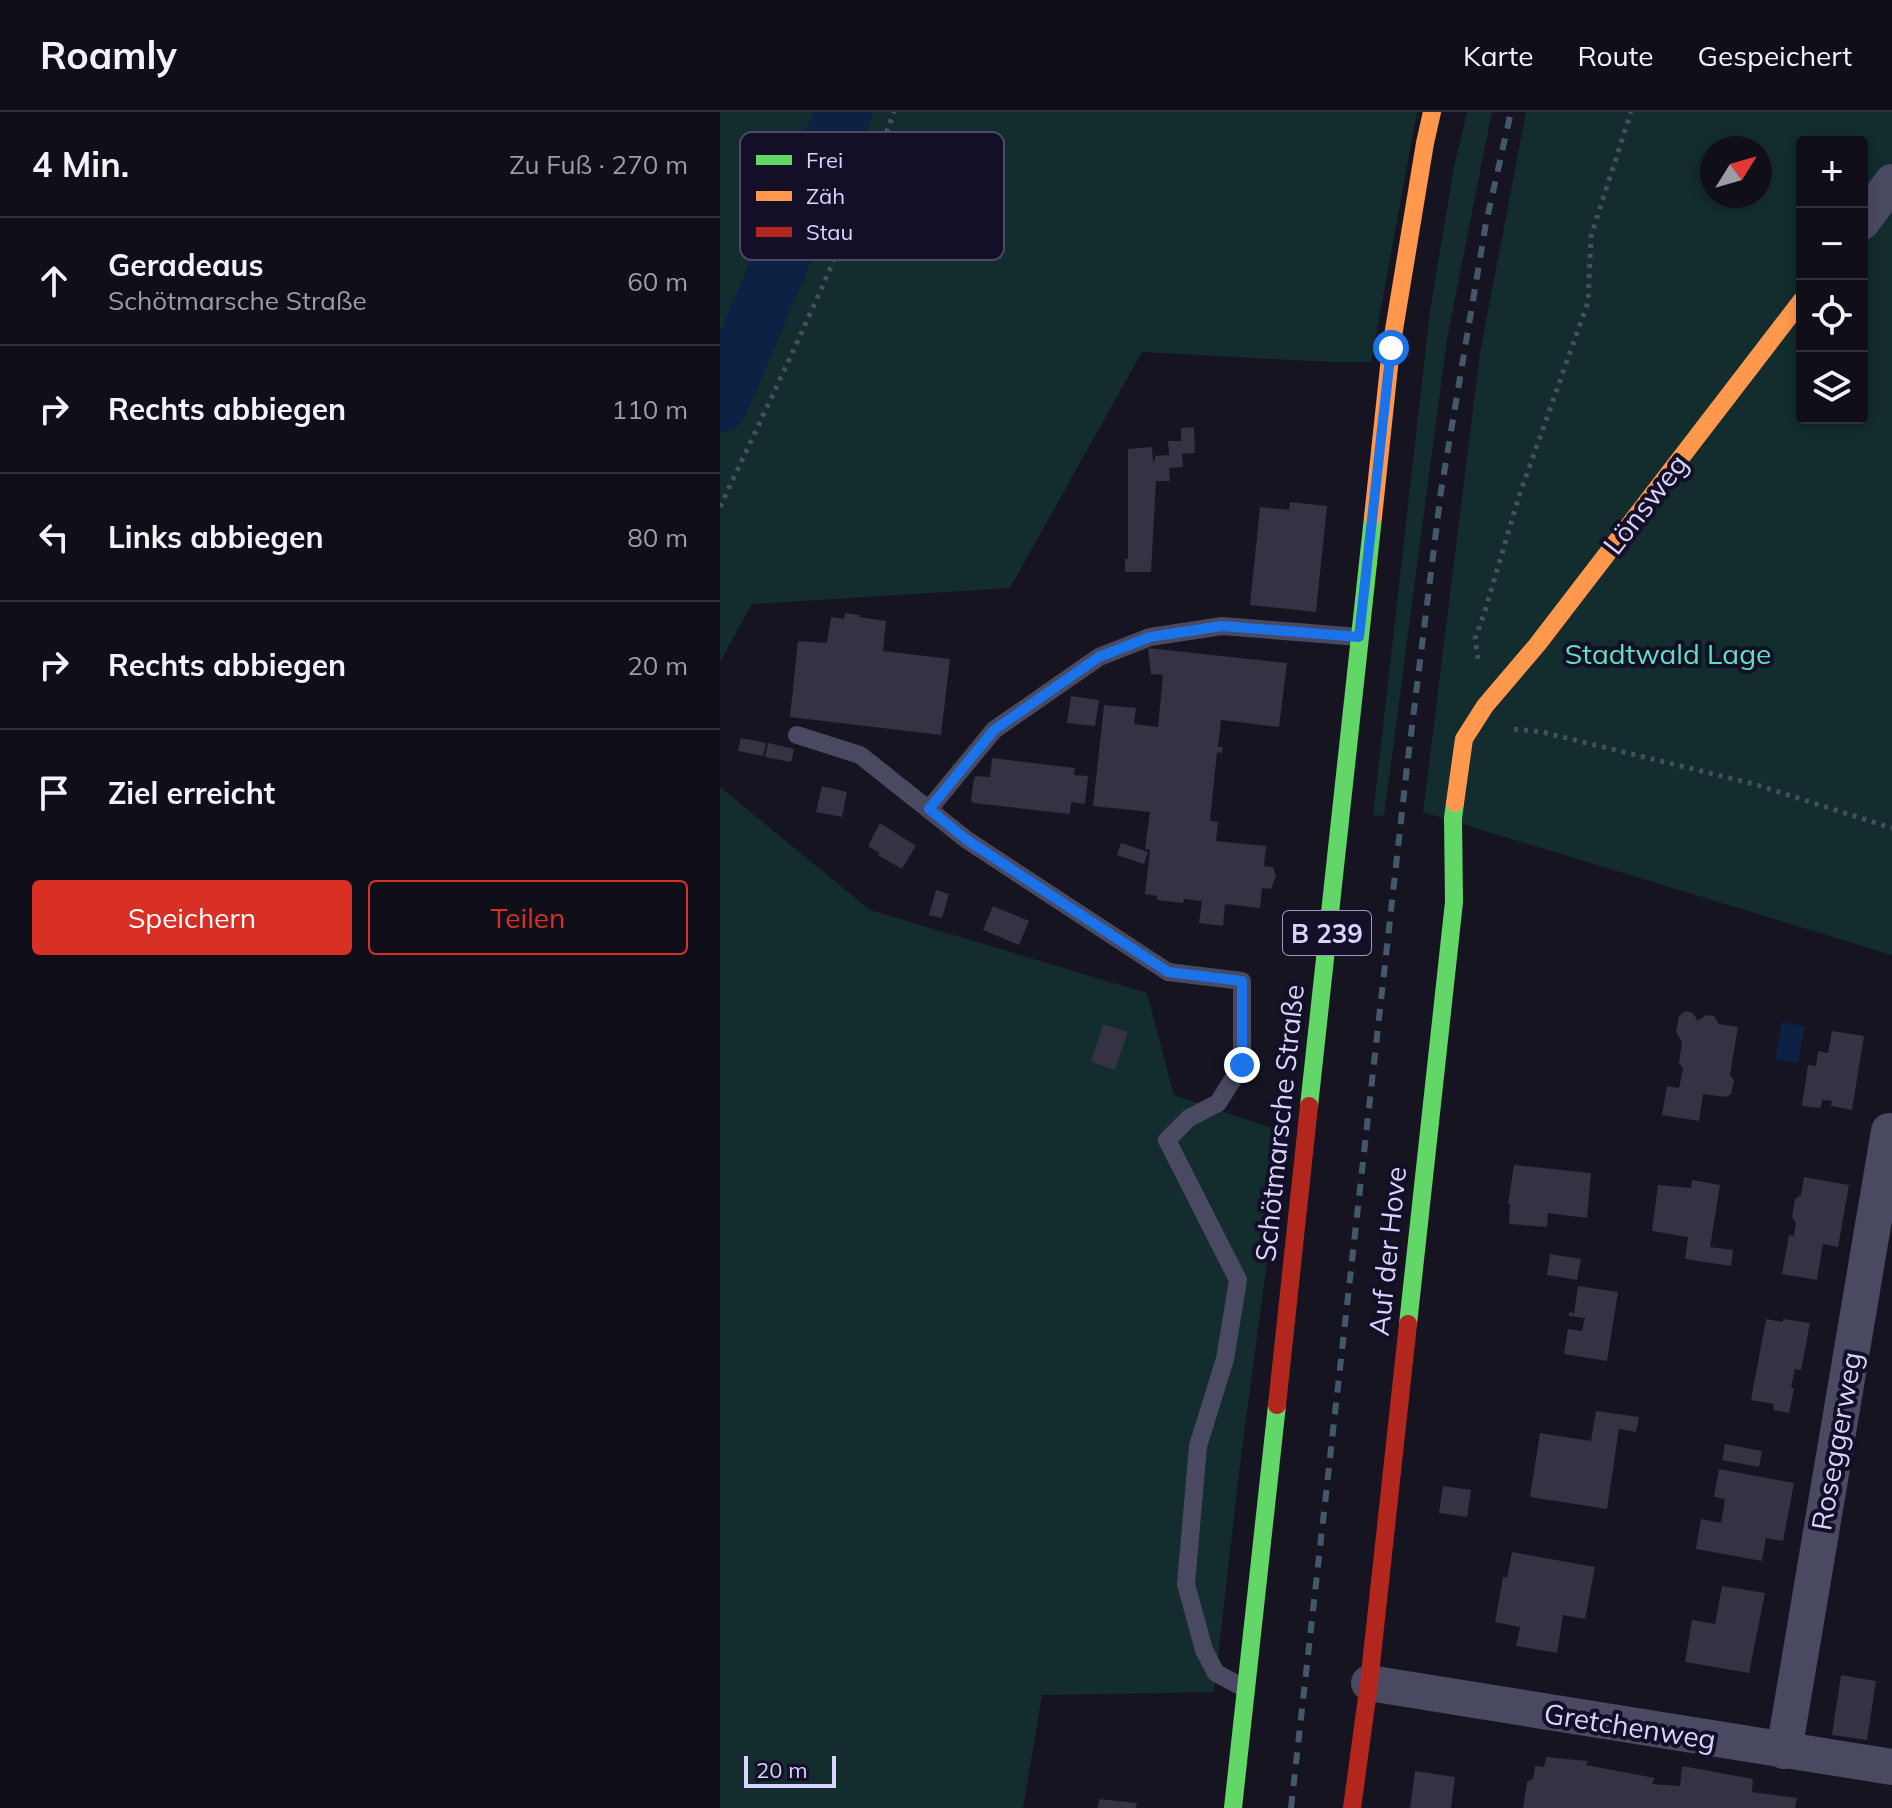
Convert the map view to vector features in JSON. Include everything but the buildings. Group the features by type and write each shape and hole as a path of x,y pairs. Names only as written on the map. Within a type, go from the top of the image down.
{"main road":[{"name":"Schötmarsche Straße","path":"1233,1808 1391,348 1432,112"},
{"name":"Lönsweg","path":"1485,706 1537,645 1796,308"},
{"name":"Auf der Hove","path":"1352,1808 1369,1683 1454,902 1453,818 1464,739 1485,706"}],"street":[{"path":"1868,214 1892,182"},
{"name":"Roseggerweg","path":"1784,1751 1889,1141"},
{"name":"Gretchenweg","path":"1369,1683 1892,1767"}],"lane":[{"path":"929,809 994,730 1099,657 1150,637 1222,626 1359,637"},
{"path":"797,735 860,755 967,840 1168,972 1242,981 1242,1065 1218,1103 1189,1118 1167,1140 1238,1280 1225,1359 1198,1446 1186,1584 1204,1650 1216,1673 1246,1689"}],"path":[{"path":"886,132 894,112"},
{"path":"1631,112 1591,236 1588,302 1519,496 1475,639 1485,706 1508,729 1542,732 1754,784 1892,828"},
{"path":"720,507 833,260"}],"green space":[{"path":"720,112 1417,112 1371,362 1142,352 1010,588 752,604 720,662"},
{"path":"1467,112 1492,112 1447,339 1384,816 1373,815 1430,311 1454,167"},
{"name":"Stadtwald Lage","path":"1526,112 1892,112 1892,955 1423,812 1480,353"},
{"path":"720,787 870,910 1147,993 1174,1095 1284,1132 1214,1692 1042,1695 1023,1808 720,1808","holes":["1103,1024 1127,1032 1115,1070 1092,1061"]}],"water":[{"path":"1782,1022 1805,1026 1798,1063 1775,1059"}],"waterway":[{"path":"836,132 844,112"},
{"path":"720,404 781,260"}],"railway":[{"path":"1291,1808 1407,767 1441,491 1486,223 1511,112"}],"traffic: fast":[{"path":"1309,1106 1373,517"},
{"path":"1408,1324 1454,902 1455,803"},
{"path":"1233,1808 1277,1405"}],"traffic: slow":[{"path":"1373,517 1391,348 1432,112"},
{"path":"1455,803 1464,739 1485,706 1537,645 1796,308"}],"traffic: jam":[{"path":"1277,1405 1309,1106"},
{"path":"1352,1808 1369,1683 1408,1324"}],"route":[{"path":"1242,1065 1242,981 1168,972 967,840 929,809 994,730 1099,657 1150,637 1222,626 1359,637 1391,348"}]}
